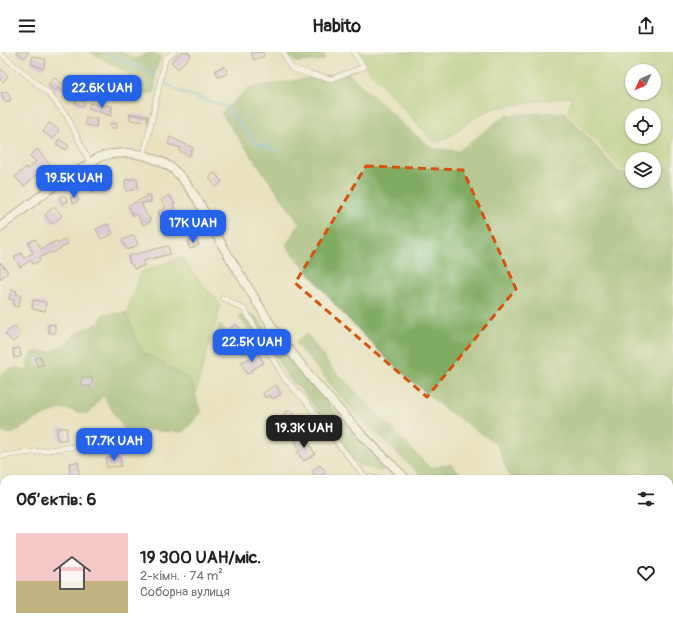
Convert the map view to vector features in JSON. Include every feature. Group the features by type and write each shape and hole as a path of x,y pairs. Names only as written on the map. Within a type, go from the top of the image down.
{"main road":[{"path":"0,227 47,191 100,157 111,154 128,153 144,155 164,163 182,178 197,199 222,245 274,330 313,380 400,475"}],"street":[{"path":"144,155 165,59 174,52"},
{"path":"283,52 292,68 331,79 364,67 353,52"},
{"path":"0,53 48,93 67,116 90,163"},
{"path":"223,298 245,310 285,379 304,399 362,475"},
{"path":"0,456 89,445 130,448"}],"highlighted area":[{"path":"366,166 463,170 516,289 427,397 295,283"}],"green space":[{"path":"90,52 122,52 136,59 150,52 161,56 155,72 155,91 146,95 132,84 128,73"},
{"path":"282,52 322,52 325,60 297,62"},
{"path":"355,52 673,52 673,165 661,166 661,152 625,152 625,168 621,168 568,111 572,96 495,108 477,116 450,136 434,142 366,67"},
{"path":"347,72 406,127 433,149 459,151 506,115 565,112 619,172 625,172 625,188 661,188 661,168 673,167 673,475 509,475 497,444 441,406 390,362 339,309 286,245 300,224 221,113 249,88"},
{"path":"181,257 205,288 216,298 220,308 188,422 120,416 126,313 137,287 140,273"},
{"path":"126,313 141,350 191,381 201,413 183,432 124,429 103,395 88,414 62,408 36,419 12,434 0,431 0,377 2,373 16,367 28,372 28,361 34,352 50,352 67,344 75,334 99,323 104,314"},
{"path":"254,315 318,393 386,467 382,471 358,465 306,395 288,377 270,348 240,357 227,340 215,340 219,324 239,343 252,335 239,316"},
{"path":"307,334 330,366 430,468 451,464 462,475 421,475 355,413 295,342"}],"building":[{"path":"16,52 29,52 24,58"},
{"path":"181,52 188,52 191,55 178,69 171,62"},
{"path":"251,52 263,52 264,56 254,60"},
{"path":"33,56 46,60 43,69 31,64"},
{"path":"225,66 228,74 218,77 215,70"},
{"path":"0,68 8,76 3,82 0,79"},
{"path":"54,77 65,87 68,84 76,89 71,96 58,88 55,91 48,85"},
{"path":"7,91 11,100 5,102 1,93"},
{"path":"77,98 85,103 83,107 75,103"},
{"path":"90,103 102,107 103,105 112,106 111,116 88,108"},
{"path":"130,114 148,116 147,122 130,120"},
{"path":"86,118 97,119 96,127 85,125"},
{"path":"49,123 59,130 53,139 43,132"},
{"path":"110,123 117,124 117,128 110,128"},
{"path":"170,137 193,148 189,156 179,151 181,148 168,144"},
{"path":"59,139 69,146 66,150 56,144"},
{"path":"37,149 50,165 24,186 15,177 26,167 28,169 36,162 30,156"},
{"path":"215,173 222,182 216,187 209,177"},
{"path":"98,177 103,187 92,192 87,182"},
{"path":"137,178 138,189 126,191 125,180"},
{"path":"64,195 68,201 63,204 59,198"},
{"path":"75,195 79,200 74,204 70,198"},
{"path":"146,195 151,195 151,202 141,203 151,221 143,225 137,214 133,216 128,206 146,197"},
{"path":"169,195 175,204 173,205 177,216 181,214 185,225 176,229 174,226 169,228 164,217 161,218 158,212 166,207 161,200"},
{"path":"54,207 62,216 52,224 45,215"},
{"path":"108,224 113,234 101,239 96,229"},
{"path":"134,235 138,245 127,250 122,240"},
{"path":"196,238 199,245 190,249 187,242"},
{"path":"35,239 41,249 56,241 57,244 65,239 68,244 39,258 40,261 33,264 31,260 20,267 14,257 21,253 24,258 33,253 28,243"},
{"path":"168,246 170,254 143,261 144,266 134,269 132,264 130,264 128,256"},
{"path":"0,262 8,272 0,279"},
{"path":"11,290 17,291 16,294 21,296 18,307 13,306 14,300 9,299"},
{"path":"33,300 46,302 45,311 32,309"},
{"path":"55,324 55,333 49,333 48,325"},
{"path":"236,324 240,328 232,335 228,330"},
{"path":"15,326 22,334 13,342 5,334"},
{"path":"20,348 21,357 14,358 13,349"},
{"path":"257,352 264,363 247,374 241,362 251,358 250,356"},
{"path":"41,357 43,365 37,366 35,358"},
{"path":"82,377 93,379 91,387 80,385"},
{"path":"276,385 281,394 272,399 271,395 265,398 263,393"},
{"path":"291,410 295,418 288,422 284,413"},
{"path":"57,428 67,428 66,440 57,440"},
{"path":"304,436 315,454 304,461 297,452 300,451 295,440"},
{"path":"120,457 121,466 107,467 106,458"},
{"path":"78,462 79,475 70,475 69,463"},
{"path":"320,465 326,472 323,475 315,475 312,471"}],"waterway":[{"path":"105,52 155,76"},
{"path":"164,82 179,91 226,107 256,143 279,151"}]}
